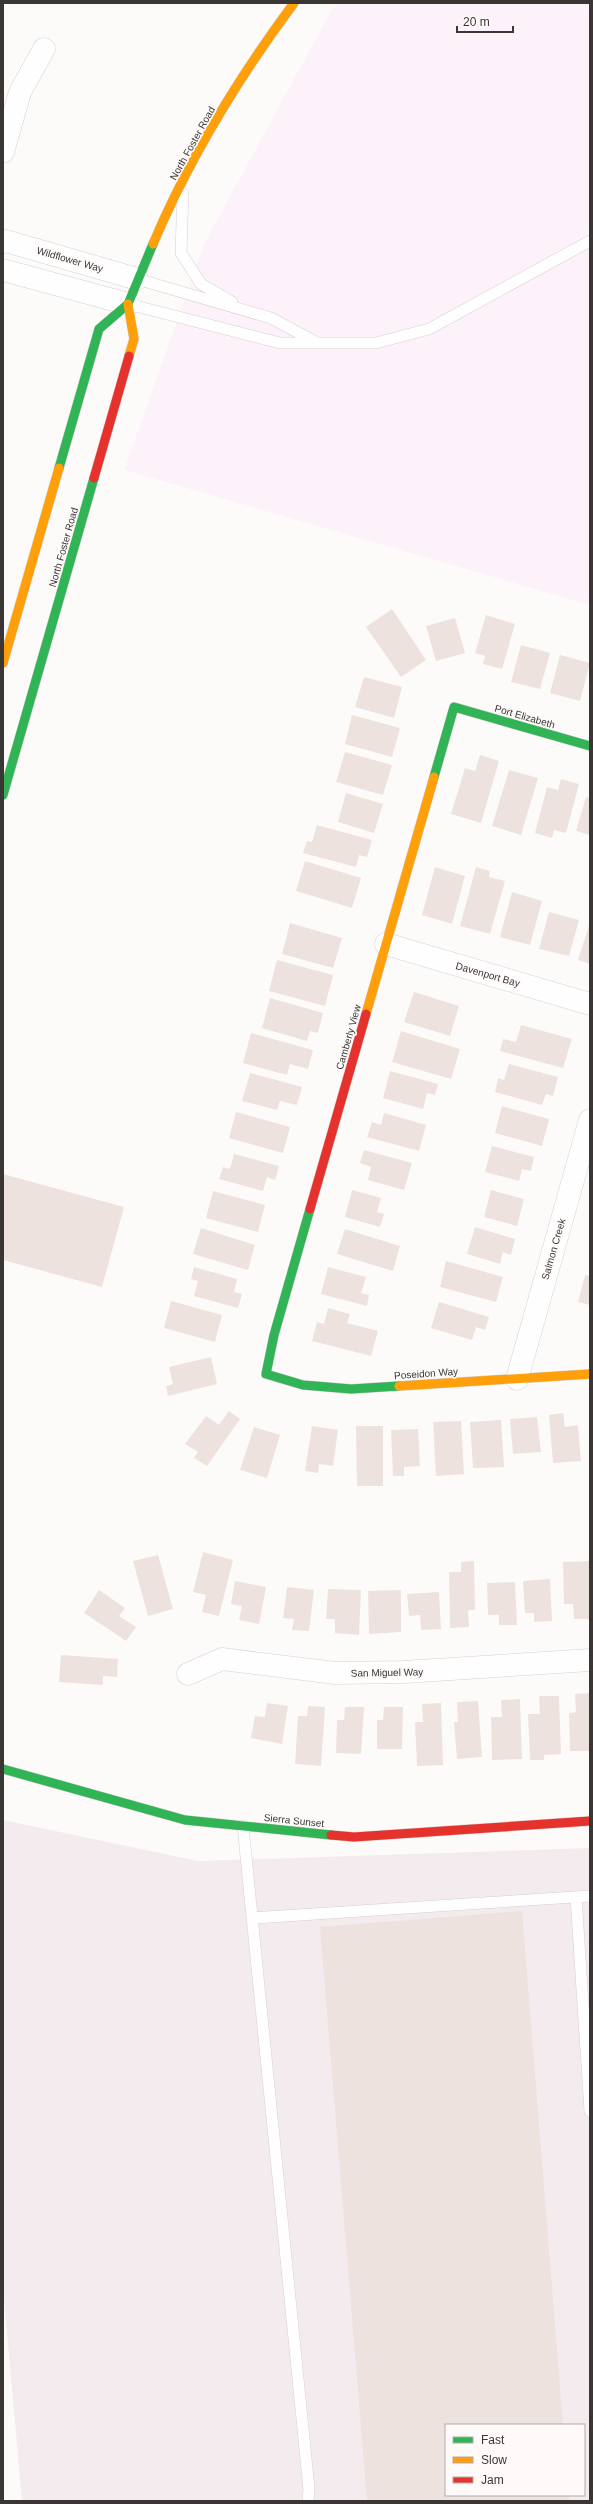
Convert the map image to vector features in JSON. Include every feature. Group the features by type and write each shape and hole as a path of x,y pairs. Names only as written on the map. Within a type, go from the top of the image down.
{"street":[{"name":"North Foster Road","path":"3,663 100,329 128,304 137,279 183,181 257,53 294,3"},
{"path":"3,152 20,92 44,49"},
{"name":"Wildflower Way","path":"3,242 6,241 137,279"},
{"path":"3,270 128,304"},
{"name":"North Foster Road","path":"3,795 134,338 128,304"},
{"name":"Port Elizabeth","path":"454,707 590,746"},
{"name":"Camberly View","path":"266,1374 274,1335 454,707"},
{"name":"Davenport Bay","path":"386,944 590,1004"},
{"name":"Salmon Creek","path":"517,1379 590,1120"},
{"name":"Poseidon Way","path":"266,1374 304,1385 351,1389 590,1374"},
{"name":"San Miguel Way","path":"188,1674 222,1658 335,1673 404,1672 590,1660"},
{"name":"Sierra Sunset","path":"3,1769 185,1820 354,1837 590,1821"}],"lane":[{"path":"183,181 181,253 201,284 246,310"},
{"path":"128,304 280,343 376,343 429,328 590,240"},
{"path":"137,279 271,318 314,342"},
{"path":"243,1826 309,2489 308,2501"},
{"path":"252,1918 590,1896"},
{"path":"576,1897 590,2111"}],"shaded area":[{"path":"338,3 590,3 590,605 124,470 205,242 331,11"},
{"path":"3,1820 198,1861 590,1848 590,2501 22,2501 3,2289"}],"building":[{"path":"392,609 426,660 401,677 366,627"},
{"path":"486,615 515,624 502,669 483,664 485,656 475,653"},
{"path":"455,618 465,653 436,661 426,626"},
{"path":"521,645 550,653 540,689 511,682"},
{"path":"560,655 590,663 580,701 550,693"},
{"path":"364,677 402,687 394,718 355,707"},
{"path":"352,715 400,728 392,757 345,744"},
{"path":"345,752 392,765 383,795 336,782"},
{"path":"480,755 499,761 481,823 451,814 465,768 475,771"},
{"path":"509,770 538,778 521,835 492,826"},
{"path":"561,779 579,784 566,833 554,830 552,838 535,833 547,787 558,790"},
{"path":"346,793 383,804 374,833 338,822"},
{"path":"586,797 590,798 590,835 576,831"},
{"path":"317,825 372,840 367,857 359,855 356,867 303,853 307,841 312,842"},
{"path":"305,861 361,878 352,908 296,891"},
{"path":"435,867 465,876 452,924 422,915"},
{"path":"476,867 490,871 489,877 505,881 490,934 460,926"},
{"path":"512,892 542,901 530,945 500,937"},
{"path":"549,912 579,920 569,956 539,949"},
{"path":"590,922 590,964 578,960"},
{"path":"290,923 342,938 333,968 282,954"},
{"path":"277,960 333,975 325,1006 269,991"},
{"path":"414,992 459,1006 450,1036 404,1022"},
{"path":"270,998 323,1013 318,1033 310,1031 307,1041 262,1028"},
{"path":"521,1025 572,1039 563,1068 500,1051 503,1039 516,1042"},
{"path":"401,1031 460,1049 451,1079 392,1062"},
{"path":"251,1033 313,1050 308,1069 290,1064 287,1075 243,1063"},
{"path":"509,1064 558,1077 553,1096 546,1094 542,1105 495,1092 498,1078 504,1080"},
{"path":"390,1071 438,1084 435,1095 427,1093 423,1109 383,1098"},
{"path":"250,1073 302,1087 297,1105 280,1101 277,1110 242,1101"},
{"path":"502,1106 549,1119 542,1146 495,1133"},
{"path":"236,1112 290,1127 283,1153 229,1138"},
{"path":"384,1113 426,1125 419,1151 367,1137 372,1122 381,1125"},
{"path":"492,1146 534,1157 531,1171 522,1169 519,1181 485,1172"},
{"path":"364,1150 412,1163 404,1190 368,1180 371,1167 360,1163"},
{"path":"234,1154 279,1166 275,1180 267,1177 263,1191 219,1179 223,1167 230,1169"},
{"path":"3,1174 124,1207 102,1287 3,1260"},
{"path":"352,1190 381,1198 377,1212 384,1214 380,1227 345,1217"},
{"path":"491,1190 524,1199 517,1226 484,1217"},
{"path":"213,1191 265,1205 258,1232 206,1218"},
{"path":"475,1227 515,1239 511,1255 503,1252 500,1264 467,1254"},
{"path":"201,1228 255,1245 248,1270 193,1254"},
{"path":"345,1229 400,1246 393,1271 337,1254"},
{"path":"446,1261 503,1277 496,1302 440,1287"},
{"path":"194,1267 237,1279 234,1292 242,1294 238,1308 194,1296 198,1281 191,1279"},
{"path":"328,1267 366,1277 361,1293 369,1295 367,1306 321,1294"},
{"path":"585,1275 590,1276 590,1305 578,1302"},
{"path":"171,1301 222,1315 215,1342 164,1328"},
{"path":"439,1302 489,1317 485,1330 476,1327 472,1340 431,1328"},
{"path":"328,1308 350,1314 347,1323 378,1331 371,1356 312,1341 317,1322 324,1324"},
{"path":"211,1357 217,1384 168,1396 166,1386 173,1384 169,1367"},
{"path":"229,1411 240,1419 207,1466 194,1458 198,1452 185,1444 206,1416 219,1425"},
{"path":"563,1413 565,1427 578,1425 581,1461 553,1463 549,1415"},
{"path":"537,1417 541,1452 513,1454 510,1419"},
{"path":"501,1420 504,1467 473,1468 470,1422"},
{"path":"461,1421 464,1474 436,1476 433,1422"},
{"path":"312,1426 338,1430 333,1466 319,1464 318,1473 305,1471"},
{"path":"356,1426 383,1426 383,1486 357,1486"},
{"path":"254,1427 280,1435 267,1478 240,1470"},
{"path":"418,1429 420,1466 404,1467 404,1476 393,1476 391,1430"},
{"path":"203,1552 233,1560 219,1616 202,1612 206,1595 193,1592"},
{"path":"158,1555 173,1609 148,1616 133,1561"},
{"path":"474,1561 475,1610 468,1610 469,1627 450,1628 449,1572 461,1572 461,1562"},
{"path":"589,1561 590,1619 574,1619 573,1604 564,1604 563,1562"},
{"path":"550,1579 552,1621 534,1622 534,1613 525,1613 523,1581"},
{"path":"235,1581 266,1587 259,1624 239,1620 242,1606 231,1604"},
{"path":"515,1582 517,1625 499,1625 499,1615 488,1615 487,1583"},
{"path":"287,1587 314,1590 309,1631 292,1630 294,1619 283,1618"},
{"path":"328,1589 361,1590 359,1635 335,1633 335,1619 326,1619"},
{"path":"99,1590 125,1608 119,1616 136,1627 126,1641 84,1613"},
{"path":"401,1590 401,1632 369,1634 368,1591"},
{"path":"439,1592 441,1629 421,1630 420,1615 409,1616 407,1594"},
{"path":"61,1655 118,1659 117,1677 103,1676 103,1685 59,1682"},
{"path":"590,1693 590,1751 570,1751 569,1713 576,1712 575,1694"},
{"path":"539,1696 559,1696 561,1754 544,1755 544,1760 530,1760 528,1714 540,1714"},
{"path":"520,1699 522,1759 492,1760 491,1717 502,1717 501,1700"},
{"path":"478,1701 482,1757 457,1759 454,1722 458,1722 457,1702"},
{"path":"267,1703 288,1706 282,1744 251,1738 255,1716 265,1717"},
{"path":"441,1703 443,1765 417,1766 415,1722 423,1722 422,1704"},
{"path":"308,1706 325,1707 321,1766 295,1764 298,1716 307,1716"},
{"path":"345,1707 364,1707 361,1754 336,1753 337,1720 344,1720"},
{"path":"384,1707 403,1707 402,1749 377,1749 377,1720 383,1720"},
{"path":"522,1911 563,2424 445,2424 445,2496 569,2496 570,2501 367,2501 320,1927"}],"traffic: fast":[{"path":"59,468 99,329 128,304 153,244"},
{"path":"3,795 94,478"},
{"path":"434,777 454,707 590,746"},
{"path":"310,1209 274,1335 266,1374 303,1385 351,1389 399,1386"},
{"path":"3,1769 185,1820 331,1835"}],"traffic: slow":[{"path":"153,244 182,181 216,119 254,60 294,3"},
{"path":"128,304 134,339 129,356"},
{"path":"3,663 59,468"},
{"path":"366,1014 434,777"},
{"path":"399,1386 590,1374"}],"traffic: jam":[{"path":"94,478 129,356"},
{"path":"310,1209 366,1014"},
{"path":"331,1835 354,1837 590,1821"}]}
